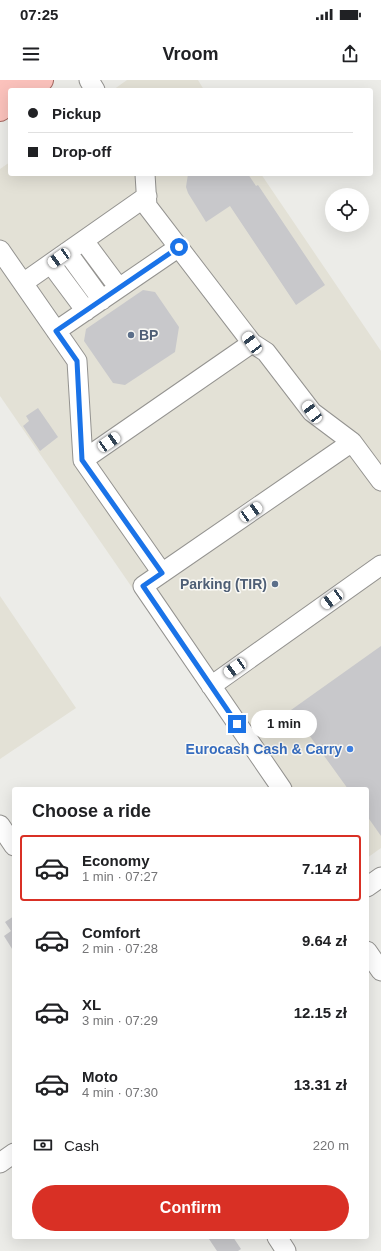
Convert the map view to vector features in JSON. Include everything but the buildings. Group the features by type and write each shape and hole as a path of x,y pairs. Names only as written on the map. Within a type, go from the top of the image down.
{"main road":[{"path":"0,89 12,80"},
{"path":"31,88 42,80"},
{"path":"0,110 8,104"}],"street":[{"path":"145,176 147,206 252,343 266,352 312,412 352,442 381,481"},
{"path":"23,283 146,196"},
{"path":"84,240 119,288"},
{"path":"56,331 179,247"},
{"path":"0,250 77,361 82,460 162,573"},
{"path":"67,252 102,300"},
{"path":"51,264 86,311"},
{"path":"82,460 252,343"},
{"path":"281,787 143,586 352,442"},
{"path":"211,686 381,565"},
{"path":"0,825 12,843"},
{"path":"369,886 381,877"},
{"path":"369,954 381,971"},
{"path":"0,1163 12,1154"},
{"path":"278,1239 286,1251"}],"shaded area":[{"path":"127,80 198,80 203,88 116,88"},
{"path":"8,163 8,176 262,176 381,351 381,848 369,857 369,787 270,787 0,396 0,169"},
{"path":"0,596 76,708 0,759"}],"place":[{"name":"BP","path":"131,335"},
{"name":"Parking (TIR)","path":"275,584"},
{"name":"Eurocash Cash & Carry","path":"350,749"}],"route":[{"path":"179,247 56,331 77,361 82,460 162,573 143,586 237,724"}]}
